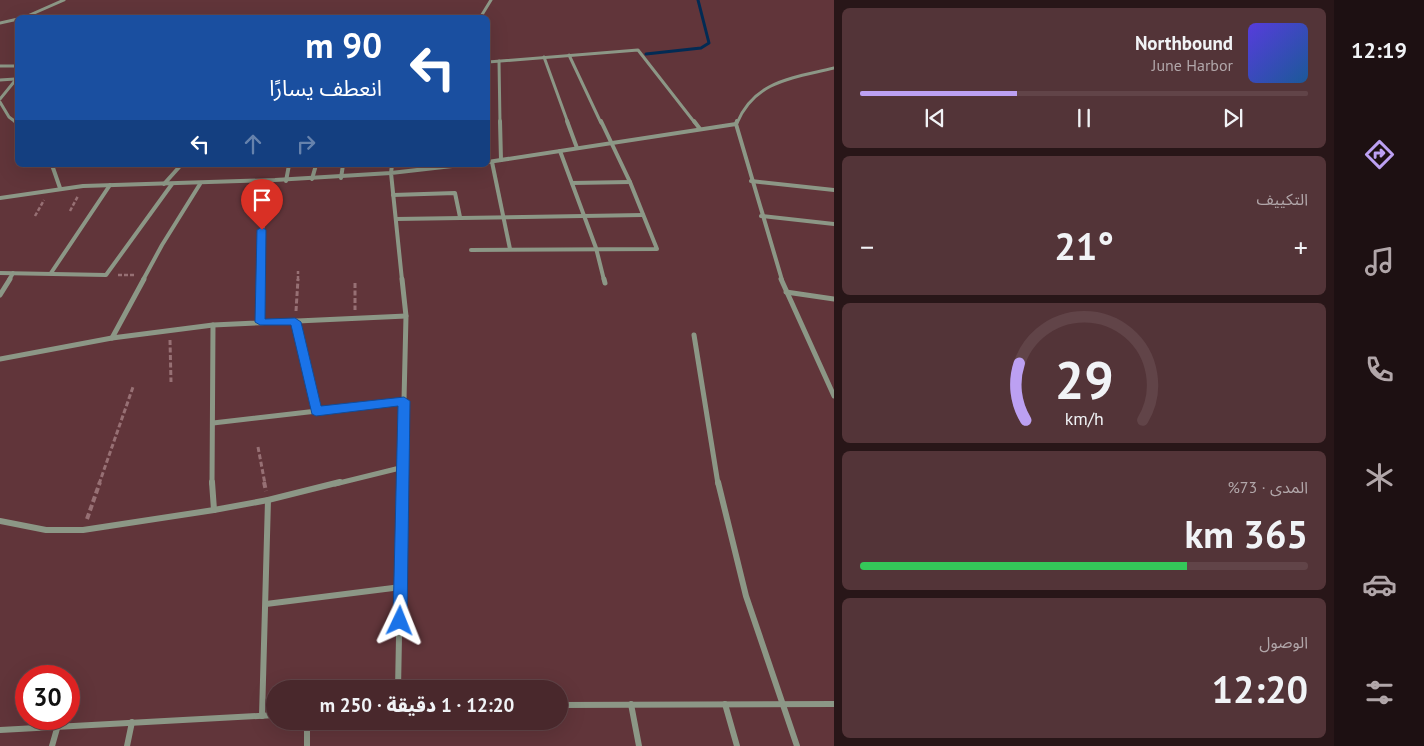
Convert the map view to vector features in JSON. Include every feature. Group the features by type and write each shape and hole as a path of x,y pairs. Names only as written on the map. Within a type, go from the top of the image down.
{"street":[{"path":"29,15 64,0"},
{"path":"482,15 491,0"},
{"path":"0,23 15,20"},
{"path":"490,62 640,51 700,129"},
{"path":"471,250 657,249 630,182 569,55"},
{"path":"544,57 577,148"},
{"path":"499,61 501,160"},
{"path":"0,66 15,66"},
{"path":"834,68 768,86 749,98 739,113 736,124 775,262 786,292 834,396"},
{"path":"0,80 15,78"},
{"path":"15,79 0,101 8,117 15,121"},
{"path":"510,249 490,162 736,124"},
{"path":"560,151 596,248 605,283"},
{"path":"53,167 60,188"},
{"path":"164,184 178,167"},
{"path":"286,181 290,167"},
{"path":"312,179 315,167"},
{"path":"341,178 343,167"},
{"path":"392,167 406,316 398,680"},
{"path":"0,198 60,188 341,178 433,167"},
{"path":"751,181 834,190"},
{"path":"260,322 264,182"},
{"path":"572,183 630,182"},
{"path":"0,273 106,275 172,184"},
{"path":"112,338 144,276 200,184"},
{"path":"51,273 110,185"},
{"path":"393,195 455,194 460,217"},
{"path":"396,218 643,215"},
{"path":"761,216 834,224"},
{"path":"0,295 13,273"},
{"path":"786,292 834,299"},
{"path":"0,359 112,338 213,325 406,316"},
{"path":"295,322 316,411"},
{"path":"213,325 212,468 214,510"},
{"path":"694,335 712,452 723,505 747,594 797,746"},
{"path":"213,423 404,401"},
{"path":"0,521 46,530 84,530 268,500 404,467"},
{"path":"262,716 268,500"},
{"path":"266,604 401,587"},
{"path":"568,705 782,702 834,704"},
{"path":"631,704 639,746"},
{"path":"725,704 737,746"},
{"path":"80,725 266,716"},
{"path":"127,746 132,722"},
{"path":"0,730 15,729"},
{"path":"52,746 57,730"},
{"path":"307,730 307,746"}],"path":[{"path":"295,322 298,271"},
{"path":"106,275 144,276"},
{"path":"355,283 355,319"},
{"path":"170,330 171,382"},
{"path":"84,530 133,387"},
{"path":"258,447 268,500"}],"waterway":[{"path":"646,54 701,48 709,43 698,0"}],"route":[{"path":"262,230 260,322 295,322 316,411 404,401 400,621"}]}
